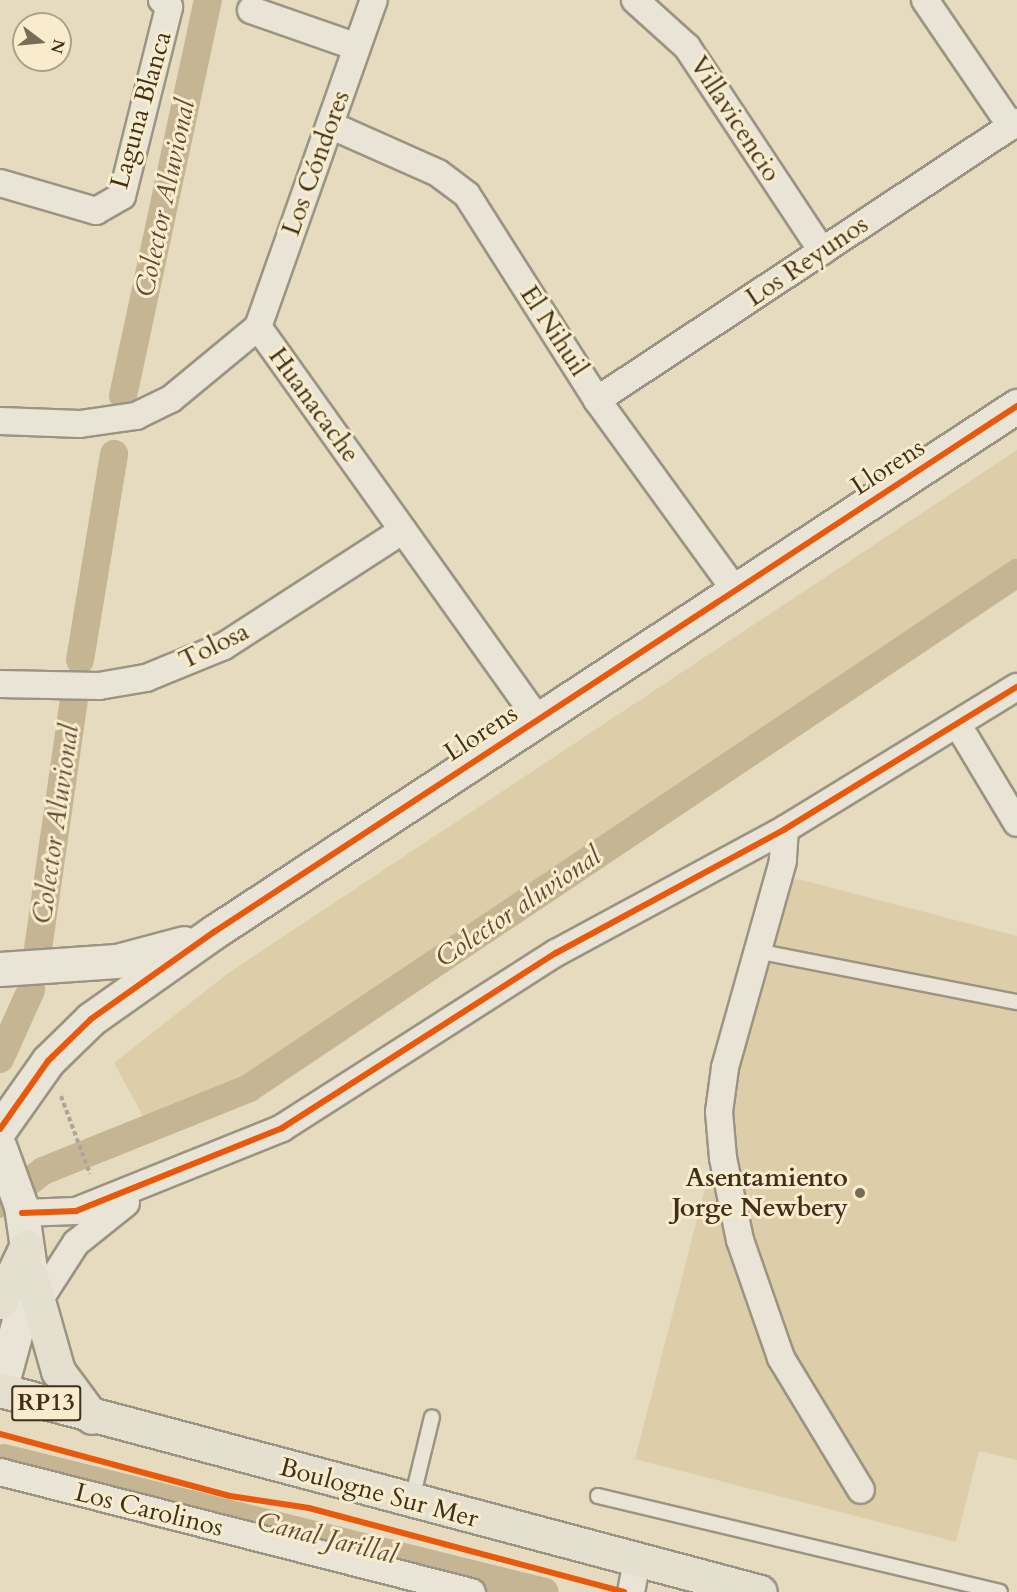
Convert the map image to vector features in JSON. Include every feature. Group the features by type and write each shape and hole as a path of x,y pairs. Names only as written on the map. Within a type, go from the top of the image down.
{"main road":[{"path":"0,1302 32,1275 58,1371 92,1417"},
{"name":"Boulogne Sur Mer","path":"0,1390 92,1417 412,1502 634,1577 760,1592"}],"street":[{"name":"Laguna Blanca","path":"0,183 96,211 122,196 169,7 162,0"},
{"name":"Los Cóndores","path":"258,327 374,0"},
{"name":"Villavicencio","path":"635,0 687,47 822,251"},
{"path":"926,0 1014,124"},
{"path":"251,10 357,47"},
{"name":"Los Reyunos","path":"597,400 1014,124"},
{"name":"El Nihuil","path":"330,125 438,173 467,195 597,400 735,590"},
{"name":"Huanacache","path":"0,421 80,424 136,416 171,399 258,327 538,718"},
{"name":"Llorens","path":"1,1145 48,1061 91,1019 214,932 1017,406"},
{"name":"Tolosa","path":"0,684 99,686 147,678 224,646 403,530"},
{"path":"21,1210 76,1211 167,1177 282,1128 556,953 785,829 1017,687"},
{"path":"958,725 1017,823"},
{"path":"785,829 783,861 725,1068 720,1112 723,1158 740,1240 781,1358 861,1490"},
{"name":"Llorens","path":"3,976 117,961 214,932"},
{"path":"0,1390 32,1275 21,1210 1,1145"},
{"path":"32,1275 167,1177"},
{"name":"Los Carolinos","path":"0,1472 472,1592"}],"lane":[{"path":"756,951 1017,1002"},
{"path":"412,1502 432,1417"},
{"path":"598,1496 1000,1592"}],"path":[{"path":"48,1061 90,1174"}],"shaded area":[{"path":"1017,450 1017,561 244,1104 156,1140 114,1063 227,974"},
{"name":"Asentamiento Jorge Newbery","path":"786,876 1017,936 1017,1460 979,1451 956,1542 635,1459"}],"waterway":[{"name":"Colector Aluvional","path":"123,396 208,0"},
{"name":"Colector Aluvional","path":"80,660 114,454"},
{"name":"Colector aluvional","path":"0,1204 43,1171 249,1088 1017,573"},
{"name":"Colector Aluvional","path":"38,949 74,698"},
{"name":"Colector Aluvional","path":"0,1059 31,990"},
{"name":"Canal Jarillal","path":"4,1458 545,1592"}],"cycle path":[{"path":"0,1129 48,1061 91,1019 214,932 1017,406"},
{"path":"22,1213 76,1211 282,1128 556,953 785,829 1017,687"},
{"path":"0,1434 230,1496 309,1508 624,1592"}],"place":[{"name":"Asentamiento Jorge Newbery","path":"860,1193"}]}
